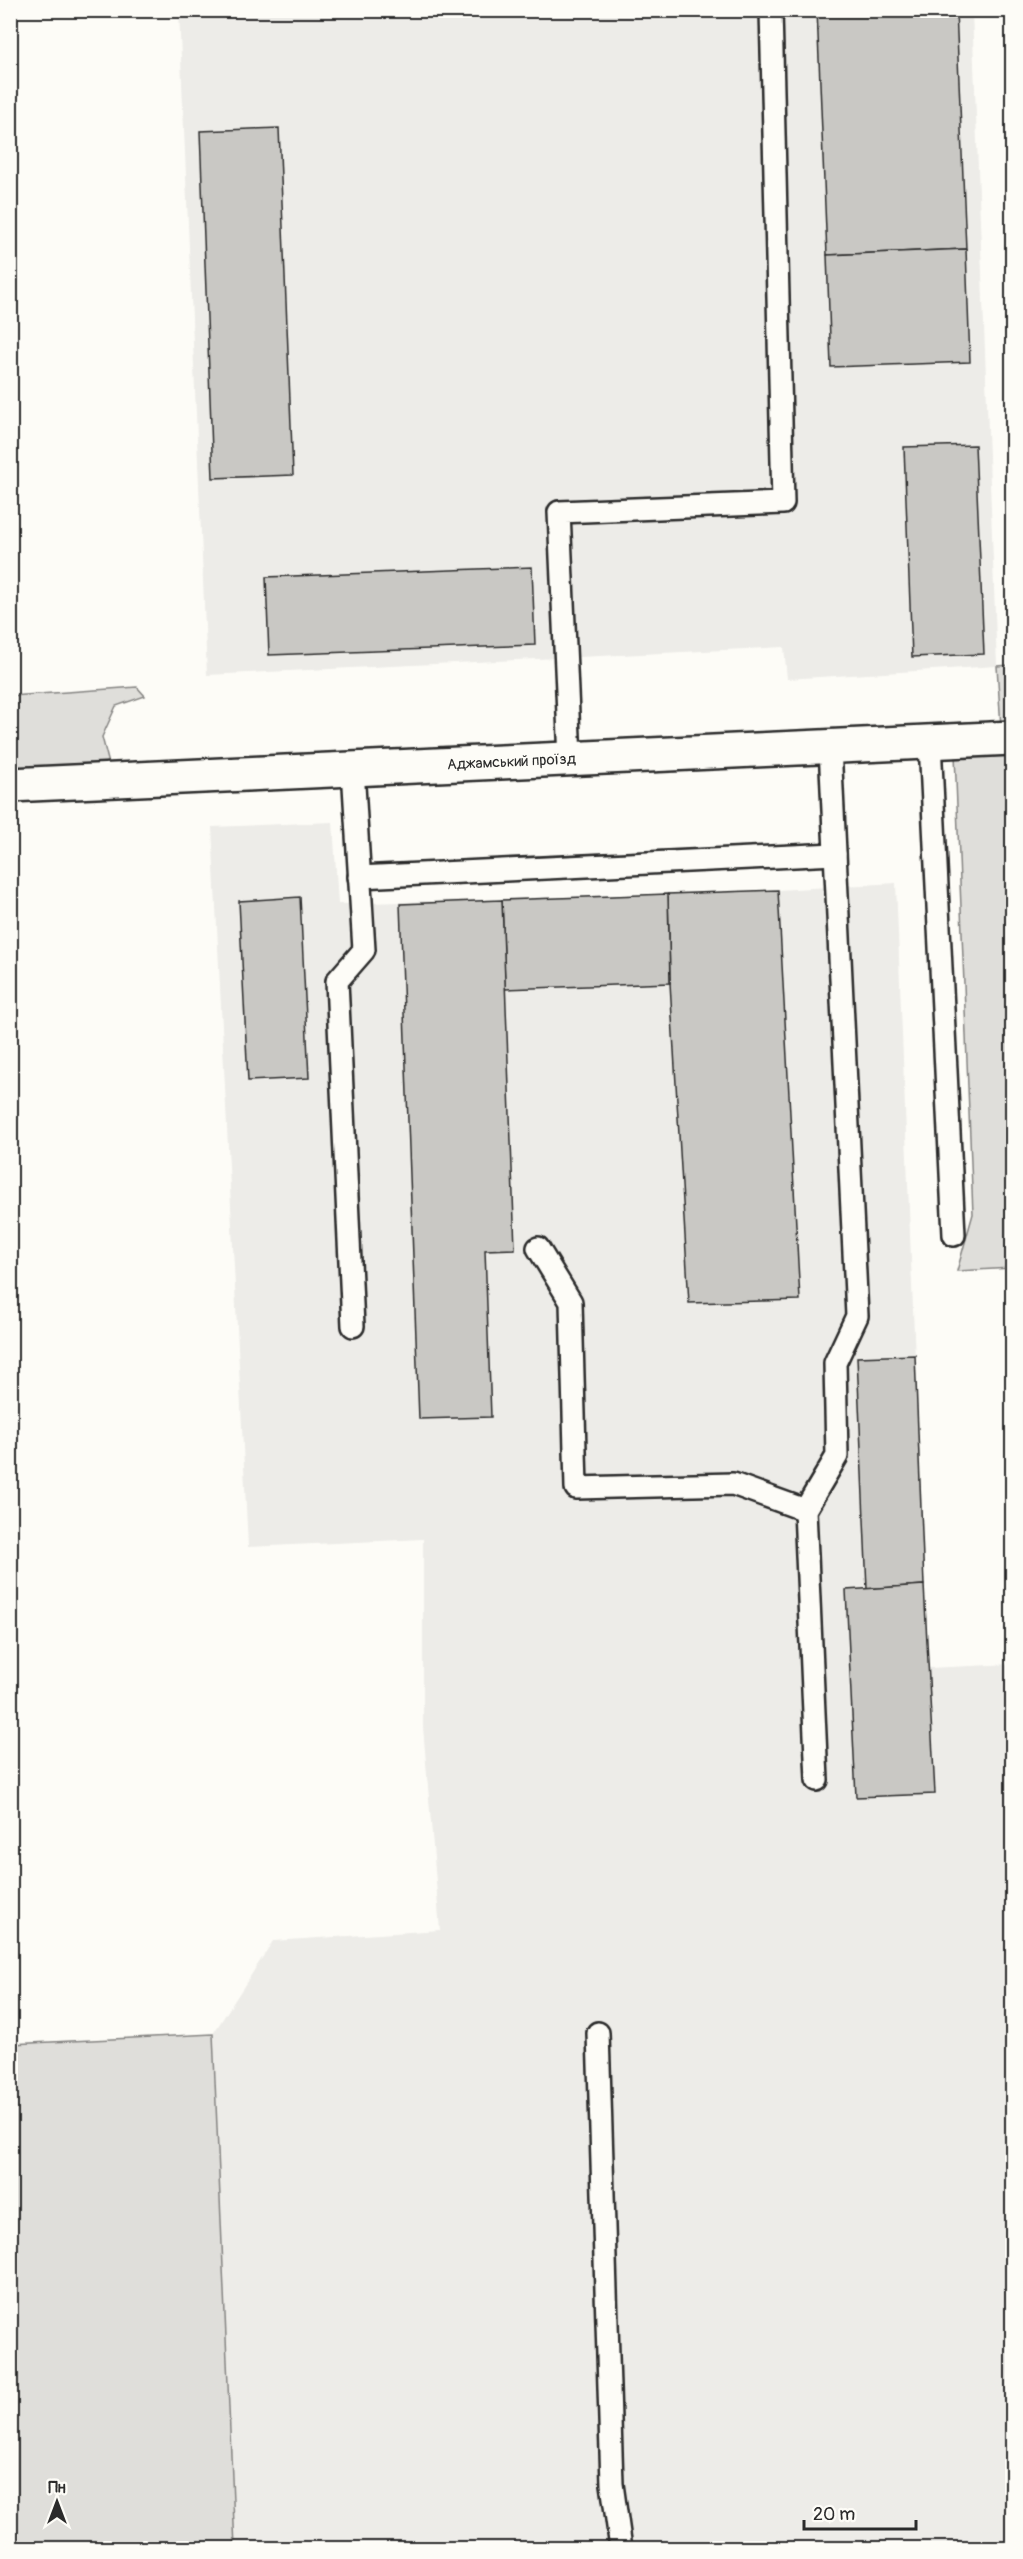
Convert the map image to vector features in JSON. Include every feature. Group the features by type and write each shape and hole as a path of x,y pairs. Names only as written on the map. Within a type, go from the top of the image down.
{"street":[{"name":"Аджамський проїзд","path":"10,785 1012,738"}],"lane":[{"path":"570,759 559,512 783,503 771,10"},
{"path":"930,742 954,1235"},
{"path":"817,1780 805,1510 837,1456 835,1363 857,1316 830,747"},
{"path":"353,769 364,950 337,981 353,1326"},
{"path":"359,877 835,854"},
{"path":"538,1248 571,1302 576,1488 733,1484 805,1510"},
{"path":"598,2033 612,2484 621,2548"}],"shaded area":[{"path":"179,11 972,11 997,666 787,679 784,647 207,675"},
{"path":"1012,665 1012,727 1001,727 997,666"},
{"path":"137,687 145,696 116,706 102,737 109,764 11,770 11,696"},
{"path":"1012,752 1012,1268 957,1271 973,1214 955,754"},
{"path":"333,822 338,904 778,890 896,883 929,1668 1012,1664 1012,2548 235,2548 213,2034 273,1941 440,1930 423,1727 423,1539 248,1547 212,827"},
{"path":"213,2034 235,2548 11,2548 11,2044"}],"building":[{"path":"817,10 956,10 966,249 827,255"},
{"path":"279,128 293,475 213,478 200,131"},
{"path":"966,249 970,362 831,367 827,255"},
{"path":"975,445 984,654 912,657 904,447"},
{"path":"532,567 535,645 269,655 266,577"},
{"path":"778,890 800,1300 689,1303 670,983 668,894"},
{"path":"668,894 670,983 505,989 502,900"},
{"path":"300,897 309,1078 248,1081 239,901"},
{"path":"502,900 515,1249 485,1250 491,1417 419,1419 400,904"},
{"path":"915,1355 924,1585 867,1589 857,1357"},
{"path":"924,1585 935,1794 856,1797 846,1590"}]}
